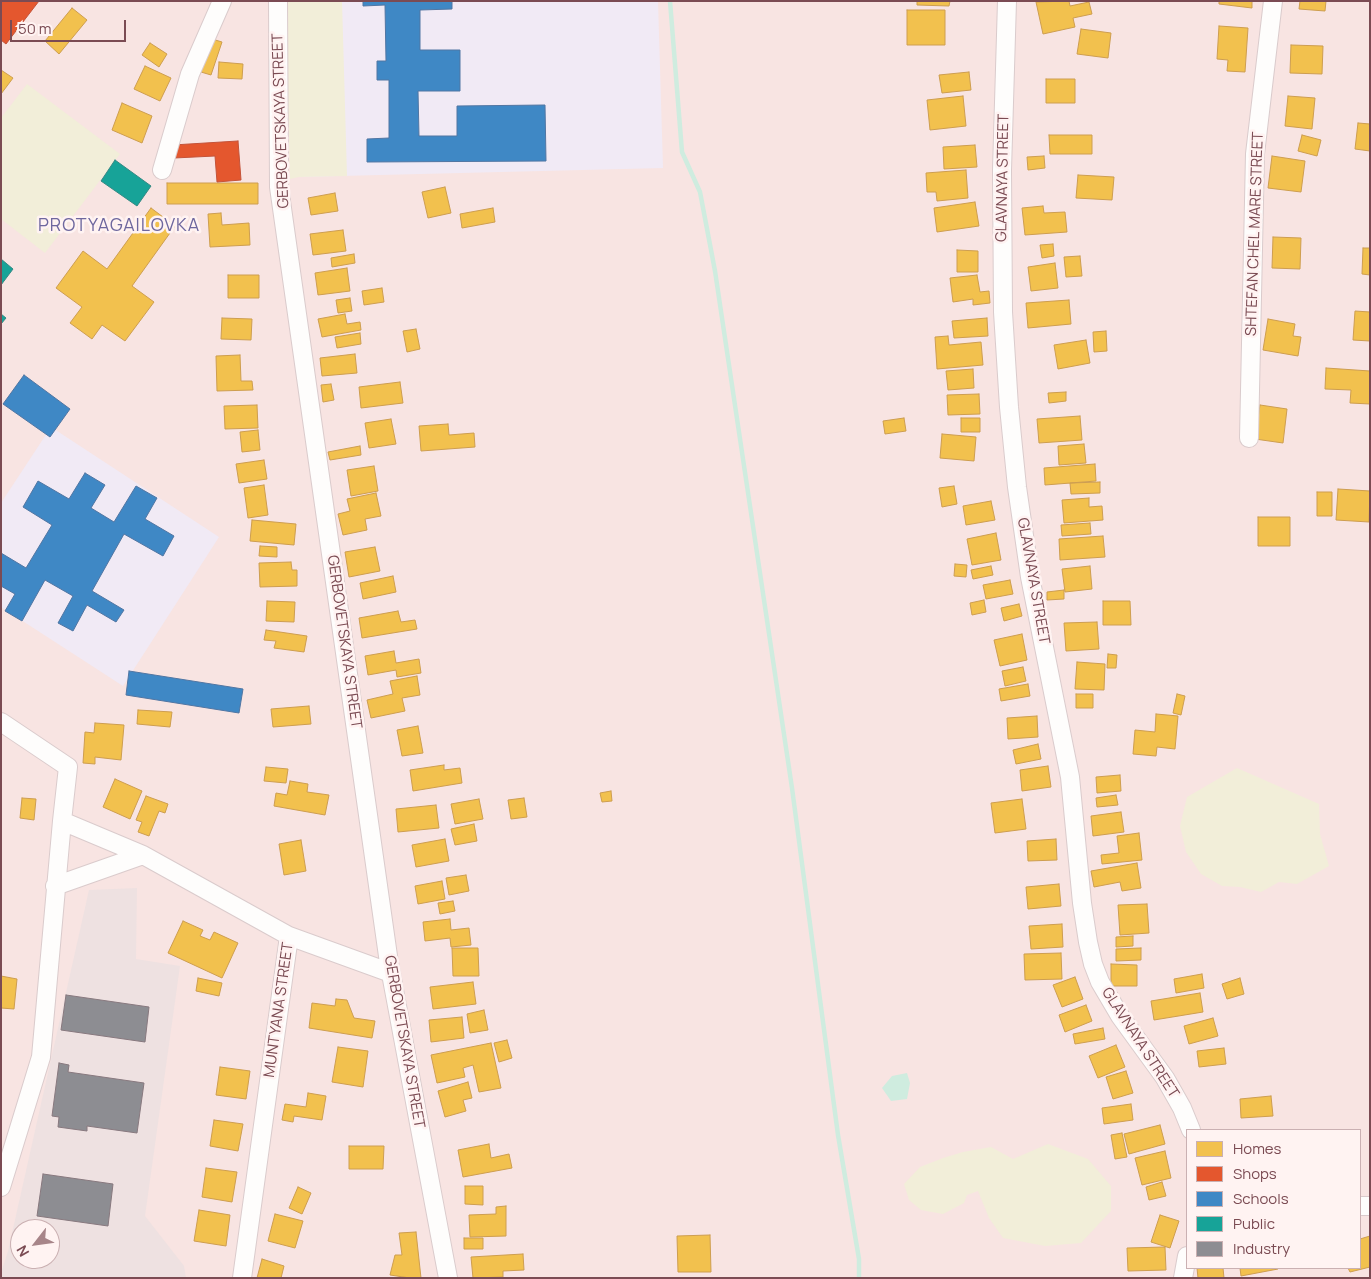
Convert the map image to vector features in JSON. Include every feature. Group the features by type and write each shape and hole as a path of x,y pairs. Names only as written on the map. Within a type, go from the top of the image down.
{"street":[{"path":"162,170 190,74 222,1"},
{"name":"GERBOVETSKAYA STREET","path":"278,1 280,187 391,973 448,1278"},
{"name":"GLAVNAYA STREET","path":"1007,1 1002,170 1003,312 1009,407 1017,487 1030,577 1070,777 1082,903 1088,942 1093,964 1100,982 1120,1016 1165,1078 1182,1108 1191,1129"},
{"name":"SHTEFAN CHEL MARE STREET","path":"1249,438 1255,154 1273,1"},
{"path":"1,722 68,767 55,886 41,1057 1,1187"},
{"name":"MUNTYANA STREET","path":"62,821 143,855 289,936 242,1278"},
{"path":"55,886 143,855"},
{"path":"289,936 391,973"},
{"path":"1183,1278 1186,1262"}],"shaded area":[{"path":"1,1 1370,1 1370,1278 1,1278"},
{"path":"285,1 342,1 347,176 299,177 290,179"},
{"path":"296,1 658,1 663,168 299,177"},
{"path":"27,84 120,154 45,253 1,219 1,118"},
{"path":"51,427 219,537 123,686 1,607 1,503"},
{"path":"1237,768 1319,804 1320,834 1329,866 1297,884 1279,882 1261,892 1240,887 1222,886 1201,874 1186,852 1180,826 1187,797"},
{"path":"137,888 136,959 180,966 145,1216 184,1266 186,1278 1,1278 10,1242 10,1269 60,1269 60,1219 15,1219 89,890"},
{"path":"907,1073 910,1083 907,1099 891,1101 882,1088 892,1076"},
{"path":"1048,1144 1088,1159 1111,1186 1111,1211 1081,1243 1045,1246 1003,1238 989,1218 978,1191 967,1195 964,1203 943,1214 921,1210 909,1200 904,1184 920,1167 963,1152 991,1147 1013,1159"}],"building: Homes":[{"path":"917,1 950,1 949,6 917,5"},
{"path":"1069,1 1070,6 1089,2 1092,14 1073,18 1075,27 1043,34 1036,2"},
{"path":"1219,1 1252,1 1252,8 1219,4"},
{"path":"1300,1 1326,1 1325,11 1299,9"},
{"path":"72,8 87,20 59,54 45,41"},
{"path":"907,10 945,10 945,45 907,45"},
{"path":"1219,26 1248,28 1245,72 1227,71 1228,60 1217,59"},
{"path":"1081,29 1111,33 1108,58 1077,54"},
{"path":"212,39 222,42 211,75 201,72"},
{"path":"150,43 167,54 159,67 142,55"},
{"path":"1291,45 1323,46 1322,74 1290,73"},
{"path":"219,62 243,64 242,79 218,78"},
{"path":"145,66 171,78 160,101 134,89"},
{"path":"1,70 13,78 1,94"},
{"path":"969,72 971,90 942,93 939,75"},
{"path":"1046,79 1075,79 1075,103 1046,103"},
{"path":"963,96 966,126 930,130 927,100"},
{"path":"1288,96 1315,98 1312,129 1285,126"},
{"path":"122,103 152,116 142,143 112,130"},
{"path":"1358,123 1370,124 1370,151 1355,149"},
{"path":"1049,135 1092,135 1092,154 1050,154"},
{"path":"1302,135 1321,140 1317,156 1298,151"},
{"path":"975,145 977,167 944,169 943,147"},
{"path":"1044,156 1045,168 1028,170 1027,157"},
{"path":"1272,156 1305,161 1301,192 1268,188"},
{"path":"966,170 968,198 937,201 936,192 927,192 926,173"},
{"path":"1078,175 1114,177 1112,200 1076,198"},
{"path":"167,183 258,183 258,204 167,204"},
{"path":"445,187 451,213 428,218 422,192"},
{"path":"335,193 338,211 311,215 308,198"},
{"path":"975,202 979,226 937,232 934,208"},
{"path":"1043,206 1044,213 1065,212 1067,232 1025,235 1022,208"},
{"path":"151,208 175,226 132,286 154,302 125,341 102,325 92,339 70,323 82,307 56,288 83,251 107,269"},
{"path":"493,208 495,222 462,228 460,214"},
{"path":"221,213 222,225 249,223 250,245 210,247 208,214"},
{"path":"343,230 346,251 313,255 310,234"},
{"path":"1273,237 1301,238 1300,269 1272,268"},
{"path":"1053,244 1054,256 1042,258 1040,245"},
{"path":"1363,248 1370,248 1370,275 1362,274"},
{"path":"957,250 978,251 978,272 957,272"},
{"path":"354,254 355,263 332,267 331,258"},
{"path":"1080,256 1082,276 1066,277 1064,257"},
{"path":"1055,263 1058,288 1031,291 1028,267"},
{"path":"347,268 350,291 318,295 315,273"},
{"path":"228,275 259,275 259,298 228,298"},
{"path":"977,275 980,292 989,291 990,303 973,305 973,299 953,302 950,278"},
{"path":"382,288 384,302 364,305 362,291"},
{"path":"350,298 352,311 338,313 336,300"},
{"path":"1069,300 1071,324 1028,328 1026,303"},
{"path":"1355,311 1370,312 1370,341 1353,340"},
{"path":"345,314 347,324 360,322 361,330 322,337 318,319"},
{"path":"222,318 252,319 251,340 221,339"},
{"path":"987,318 988,336 954,338 952,321"},
{"path":"1268,319 1295,324 1293,336 1301,337 1298,356 1263,350"},
{"path":"416,329 420,349 407,352 403,331"},
{"path":"1106,331 1107,351 1094,352 1093,332"},
{"path":"360,333 361,344 337,348 335,337"},
{"path":"948,336 949,345 981,342 983,365 937,369 935,337"},
{"path":"1086,340 1090,363 1058,369 1054,345"},
{"path":"355,354 357,373 322,376 320,358"},
{"path":"240,355 241,381 252,381 253,390 217,391 216,356"},
{"path":"1326,368 1370,371 1370,404 1350,403 1351,390 1325,389"},
{"path":"973,369 974,388 948,390 946,371"},
{"path":"400,382 403,403 361,408 359,387"},
{"path":"331,384 334,400 323,402 321,385"},
{"path":"1066,392 1066,401 1049,403 1048,393"},
{"path":"979,394 980,414 948,415 947,395"},
{"path":"257,405 258,428 225,429 224,406"},
{"path":"1260,405 1287,409 1283,443 1255,439"},
{"path":"1080,416 1082,440 1039,443 1037,419"},
{"path":"904,418 906,431 885,434 883,421"},
{"path":"961,418 980,418 980,432 961,432"},
{"path":"391,419 396,444 369,448 365,423"},
{"path":"448,424 449,435 474,433 475,447 421,451 419,426"},
{"path":"258,430 260,450 242,452 240,432"},
{"path":"942,434 976,437 974,461 940,458"},
{"path":"1084,444 1086,463 1059,465 1058,446"},
{"path":"360,446 361,455 330,460 328,452"},
{"path":"264,460 267,479 239,483 236,464"},
{"path":"1095,464 1096,481 1045,485 1044,468"},
{"path":"374,466 378,491 351,496 347,470"},
{"path":"1100,482 1100,493 1071,494 1070,483"},
{"path":"264,485 268,515 248,518 244,488"},
{"path":"954,486 957,504 942,507 939,488"},
{"path":"1338,489 1370,491 1369,522 1336,520"},
{"path":"1317,492 1332,492 1332,516 1317,516"},
{"path":"376,493 381,516 365,519 367,530 343,535 338,514 350,511 347,499"},
{"path":"1089,498 1089,507 1102,506 1103,520 1064,523 1062,500"},
{"path":"991,501 995,520 966,525 963,506"},
{"path":"1258,517 1290,517 1290,546 1258,546"},
{"path":"252,520 296,524 294,545 250,541"},
{"path":"1090,523 1091,534 1062,536 1061,525"},
{"path":"996,533 1001,560 972,565 967,539"},
{"path":"1103,536 1105,557 1060,560 1059,539"},
{"path":"260,546 277,547 277,557 259,556"},
{"path":"375,547 380,571 349,577 345,552"},
{"path":"291,562 292,570 297,570 297,586 260,587 259,563"},
{"path":"955,564 967,565 966,577 954,576"},
{"path":"991,566 993,575 973,579 971,570"},
{"path":"1090,566 1092,589 1065,592 1062,569"},
{"path":"393,576 396,592 363,599 360,583"},
{"path":"1010,580 1013,594 986,599 983,585"},
{"path":"1064,590 1064,599 1047,600 1047,592"},
{"path":"984,600 986,612 972,615 970,603"},
{"path":"267,601 295,602 294,622 266,621"},
{"path":"1103,601 1130,601 1131,625 1103,625"},
{"path":"1019,604 1022,616 1004,621 1001,608"},
{"path":"398,611 401,622 415,620 417,629 362,638 359,618"},
{"path":"1097,622 1099,649 1066,651 1064,623"},
{"path":"266,630 307,636 304,652 274,648 276,641 264,640"},
{"path":"1022,634 1027,660 1000,666 994,640"},
{"path":"394,651 396,663 419,659 421,673 397,677 396,670 368,675 365,656"},
{"path":"1108,654 1117,655 1116,668 1107,668"},
{"path":"1077,662 1105,664 1104,690 1075,689"},
{"path":"1023,667 1026,681 1005,686 1002,671"},
{"path":"417,676 420,695 402,698 405,711 371,718 367,700 393,694 390,681"},
{"path":"1028,684 1030,696 1001,701 999,689"},
{"path":"1076,694 1093,694 1093,708 1076,708"},
{"path":"1177,694 1185,696 1181,715 1173,713"},
{"path":"309,706 311,724 273,727 271,709"},
{"path":"138,710 172,712 170,727 137,724"},
{"path":"1156,714 1178,716 1175,749 1157,747 1156,756 1133,754 1135,730 1155,732"},
{"path":"1037,716 1038,737 1008,739 1007,718"},
{"path":"95,723 124,725 121,760 95,757 95,764 83,763 85,732 94,733"},
{"path":"418,726 423,753 402,756 397,730"},
{"path":"1038,744 1041,759 1016,764 1013,750"},
{"path":"444,765 444,770 460,768 462,783 413,791 410,770"},
{"path":"1048,766 1051,787 1022,791 1020,770"},
{"path":"266,767 288,769 286,783 264,781"},
{"path":"1120,775 1121,791 1097,793 1096,777"},
{"path":"115,779 142,791 130,819 103,807"},
{"path":"290,781 308,784 307,792 329,795 325,815 274,806 276,793 287,795"},
{"path":"611,791 612,801 602,802 600,793"},
{"path":"1116,795 1118,805 1097,807 1096,798"},
{"path":"146,796 168,804 165,813 159,811 149,836 138,832 142,822 136,820"},
{"path":"22,798 36,799 34,820 20,818"},
{"path":"524,798 527,817 511,819 508,800"},
{"path":"479,799 483,819 455,824 451,804"},
{"path":"1022,799 1026,829 995,833 991,803"},
{"path":"436,805 439,828 398,832 396,809"},
{"path":"1121,812 1124,832 1093,836 1091,816"},
{"path":"474,824 477,841 455,845 451,829"},
{"path":"1139,833 1142,860 1102,864 1101,855 1119,853 1117,836"},
{"path":"445,839 449,861 416,867 412,845"},
{"path":"1056,839 1057,860 1028,861 1027,841"},
{"path":"301,840 306,871 284,875 279,844"},
{"path":"1137,863 1141,888 1122,891 1120,882 1094,887 1091,871"},
{"path":"466,875 469,891 449,895 446,878"},
{"path":"442,881 445,899 418,904 415,886"},
{"path":"1059,884 1061,906 1028,909 1026,887"},
{"path":"453,901 455,911 440,914 438,903"},
{"path":"1147,904 1149,933 1120,935 1118,905"},
{"path":"450,919 451,930 469,928 471,945 451,947 450,938 425,941 423,922"},
{"path":"183,921 203,930 200,936 210,940 214,932 238,943 222,978 168,953"},
{"path":"1062,924 1063,947 1031,949 1029,926"},
{"path":"1133,936 1133,946 1116,947 1116,937"},
{"path":"452,948 478,948 479,976 453,976"},
{"path":"1141,948 1141,960 1116,961 1116,949"},
{"path":"1061,953 1062,979 1025,980 1024,954"},
{"path":"1111,964 1137,965 1137,986 1111,986"},
{"path":"1202,974 1204,988 1176,993 1174,979"},
{"path":"1,976 17,979 14,1009 1,1008"},
{"path":"1075,977 1083,999 1062,1007 1053,985"},
{"path":"198,978 222,983 219,996 196,991"},
{"path":"1240,978 1244,994 1227,999 1222,984"},
{"path":"473,982 476,1004 433,1009 430,987"},
{"path":"1200,993 1203,1012 1154,1020 1151,1001"},
{"path":"336,999 347,1000 354,1018 375,1021 372,1038 309,1028 312,1003 335,1006"},
{"path":"1086,1005 1092,1021 1065,1032 1059,1015"},
{"path":"484,1010 488,1030 470,1033 467,1014"},
{"path":"462,1017 464,1038 431,1042 429,1020"},
{"path":"1213,1018 1218,1036 1189,1044 1184,1026"},
{"path":"1103,1028 1105,1039 1075,1044 1073,1034"},
{"path":"507,1040 512,1058 499,1062 494,1043"},
{"path":"491,1043 501,1088 479,1092 473,1065 463,1068 465,1077 437,1083 431,1055"},
{"path":"1116,1045 1125,1067 1098,1078 1089,1056"},
{"path":"338,1047 368,1051 363,1087 332,1082"},
{"path":"1224,1048 1226,1064 1199,1067 1197,1051"},
{"path":"220,1067 250,1071 246,1099 216,1095"},
{"path":"1126,1071 1133,1093 1113,1099 1106,1077"},
{"path":"468,1082 472,1098 463,1100 466,1111 445,1117 438,1091"},
{"path":"308,1093 326,1096 322,1120 294,1116 293,1122 282,1120 285,1104 306,1107"},
{"path":"1271,1096 1273,1116 1241,1118 1240,1099"},
{"path":"1131,1104 1133,1120 1104,1124 1102,1108"},
{"path":"214,1120 243,1124 238,1151 210,1146"},
{"path":"1160,1125 1165,1144 1129,1154 1124,1134"},
{"path":"1122,1133 1127,1157 1115,1159 1111,1135"},
{"path":"489,1144 491,1158 509,1154 512,1168 463,1177 458,1150"},
{"path":"349,1146 384,1146 383,1169 349,1169"},
{"path":"1165,1151 1171,1178 1142,1185 1135,1158"},
{"path":"206,1168 237,1172 232,1202 202,1197"},
{"path":"1162,1182 1166,1196 1149,1200 1146,1187"},
{"path":"465,1186 483,1186 483,1205 465,1204"},
{"path":"298,1187 311,1193 302,1214 289,1208"},
{"path":"506,1206 506,1236 470,1237 469,1215 496,1214 496,1207"},
{"path":"199,1210 230,1215 226,1246 194,1241"},
{"path":"275,1214 303,1221 295,1248 268,1241"},
{"path":"1160,1215 1179,1221 1170,1248 1151,1242"},
{"path":"416,1232 421,1278 390,1275 395,1255 402,1255 399,1233"},
{"path":"710,1235 711,1272 678,1272 677,1236"},
{"path":"1370,1236 1370,1267 1350,1272 1348,1269 1361,1269 1361,1239"},
{"path":"464,1238 483,1238 483,1249 464,1249"},
{"path":"1165,1247 1166,1270 1128,1271 1127,1248"},
{"path":"523,1254 524,1270 503,1271 503,1277 473,1278 471,1257"},
{"path":"262,1259 284,1266 281,1278 257,1278"},
{"path":"1197,1269 1223,1269 1224,1278 1198,1278"},
{"path":"1240,1269 1278,1269 1241,1276"}],"building: Shops":[{"path":"1,1 39,1 6,44 1,40"},
{"path":"238,141 241,180 217,182 215,156 174,158 173,145"}],"building: Schools":[{"path":"363,1 452,1 452,9 420,10 420,50 460,50 460,91 418,91 419,136 457,136 457,106 545,105 546,161 367,162 367,139 389,138 389,80 377,80 377,61 386,61 385,5 363,6"},
{"path":"24,375 70,409 50,437 3,404"},
{"path":"85,473 105,485 91,508 114,522 136,486 157,498 145,519 174,536 163,556 124,534 92,591 124,610 116,622 87,605 73,631 58,623 73,596 45,580 22,621 5,611 15,594 1,586 1,553 26,568 52,525 23,507 38,481 69,499"},
{"path":"129,671 243,689 239,713 126,695"}],"building: Public":[{"path":"115,160 151,186 137,206 101,181"},
{"path":"1,259 13,269 1,285"},
{"path":"1,314 6,318 1,324"}],"building: Industry":[{"path":"66,995 149,1007 145,1042 61,1030"},
{"path":"59,1063 69,1065 68,1072 144,1083 137,1133 87,1126 87,1131 58,1127 59,1117 52,1116"},
{"path":"43,1174 113,1184 108,1226 37,1216"}],"waterway":[{"path":"670,1 682,152 700,192 715,271 792,788 838,1135 859,1259 859,1278"}],"district":[{"name":"PROTYAGAILOVKA","path":"119,226"}]}
